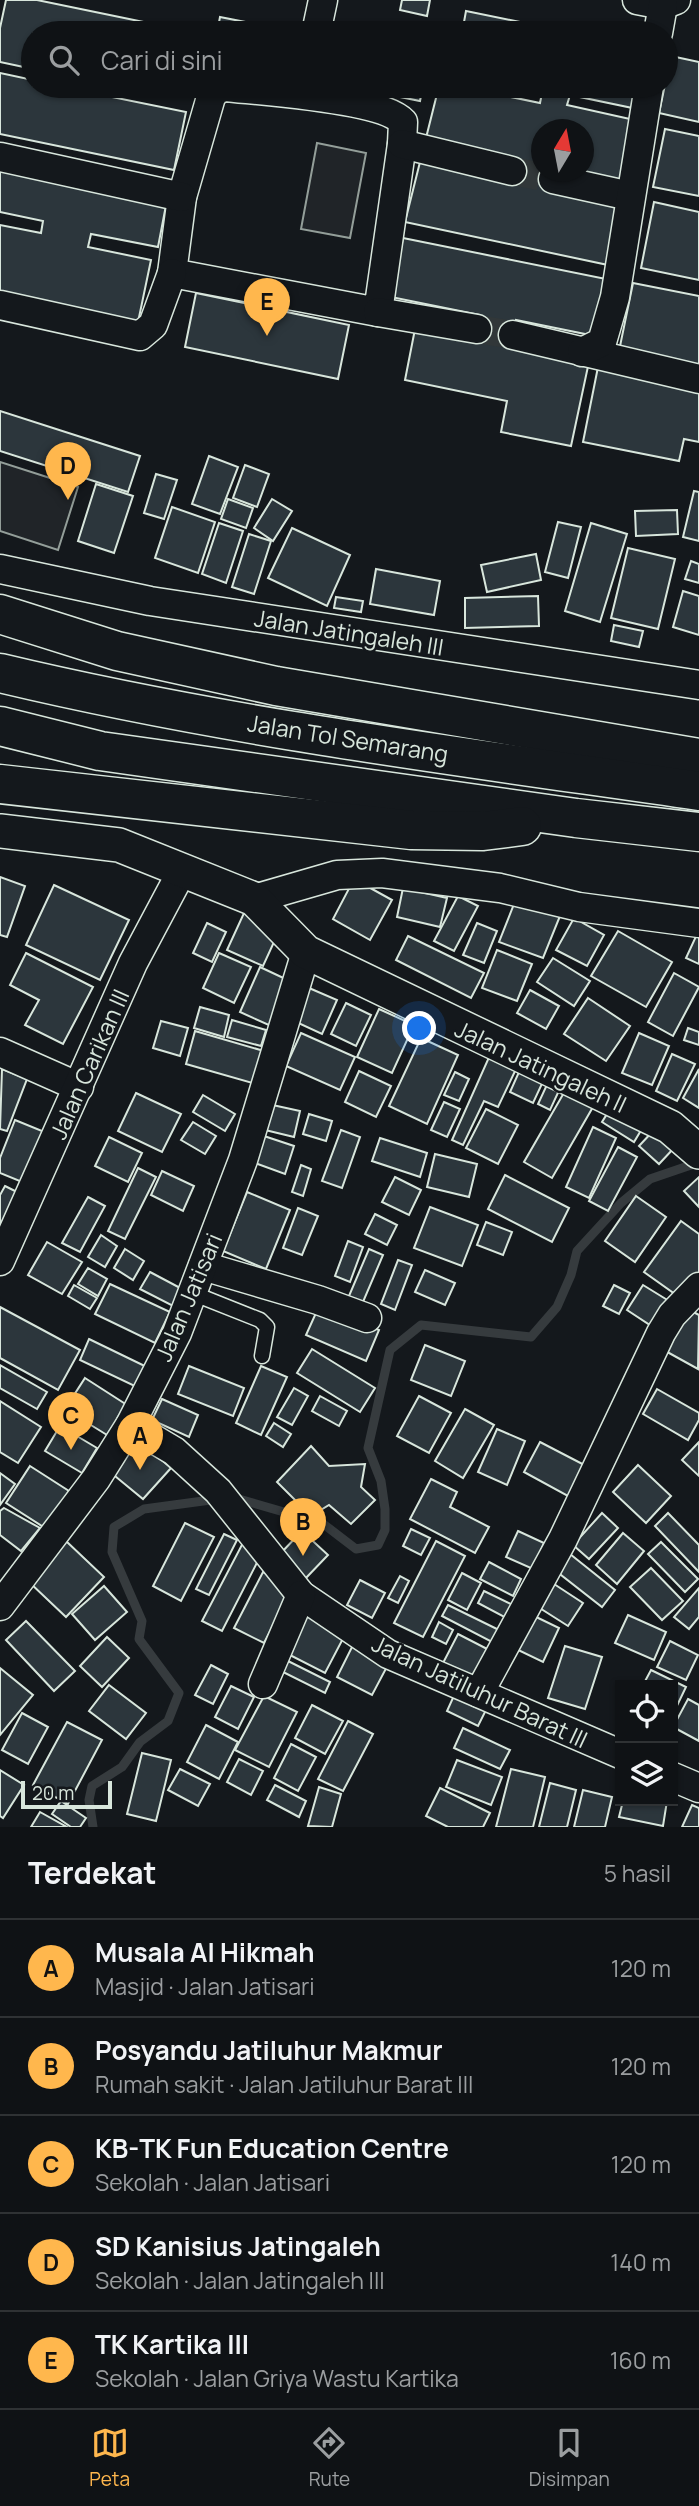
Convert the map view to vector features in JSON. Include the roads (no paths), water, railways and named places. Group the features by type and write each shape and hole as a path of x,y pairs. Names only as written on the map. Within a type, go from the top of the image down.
{"highway":[{"path":"0,614 117,651 276,686 699,758"},
{"name":"Jalan Tol Semarang","path":"0,673 105,698 358,741 699,791"},
{"name":"Jalan Tol Semarang","path":"0,726 100,751 576,818 699,832"},
{"path":"0,784 411,830 482,831 576,818"}],"street":[{"path":"319,21 323,0"},
{"path":"658,21 659,2"},
{"path":"0,305 140,336 153,325 172,273 182,197 213,98"},
{"path":"336,98 388,111 403,122 378,312"},
{"path":"582,352 598,346 605,336 615,297 647,98"},
{"path":"402,144 512,171"},
{"path":"0,157 182,197"},
{"path":"567,182 630,196"},
{"path":"172,273 477,329"},
{"path":"513,335 699,379"},
{"name":"Jalan Jatingaleh III","path":"0,569 150,601 699,685"},
{"name":"Jalan Jatingaleh II","path":"0,831 119,845 254,899 306,952 670,1127 696,1149"},
{"name":"Jalan Carikan III","path":"1,1257 133,963 183,869"},
{"path":"254,899 337,875 383,873 500,888 579,907 699,923"},
{"name":"Jalan Jatisari","path":"0,1606 64,1525 130,1425 177,1332 243,1160 306,952"},
{"path":"0,1052 79,1087"},
{"path":"202,1266 318,1300 366,1318"},
{"path":"479,1693 563,1539 661,1333 672,1315 699,1287"},
{"name":"Jalan Jatiluhur Barat III","path":"130,1425 174,1451 223,1498 281,1566 301,1595 388,1654 615,1752"},
{"path":"263,1684 301,1595"},
{"path":"678,1779 699,1788"}],"lane":[{"path":"192,1293 260,1320 267,1327 262,1356"}],"waterway":[{"path":"232,1497 322,1523 356,1549 378,1545 385,1530 385,1509 381,1481 368,1448 390,1350 421,1325 531,1337 557,1307 571,1275 577,1251 621,1203 650,1179 691,1165 698,1159"},
{"path":"93,1827 89,1800 92,1786 122,1767 140,1742 168,1721 179,1693 139,1639 142,1621 112,1552 114,1527 144,1509 218,1499"}],"tunnel":[{"path":"512,171 531,175"},
{"path":"477,329 513,335"}],"place":[{"name":"TK Kartika III","path":"267,336"},
{"name":"SD Kanisius Jatingaleh","path":"68,500"},
{"name":"KB-TK Fun Education Centre","path":"71,1450"},
{"name":"Musala Al Hikmah","path":"140,1470"},
{"name":"Posyandu Jatiluhur Makmur","path":"303,1556"}]}
